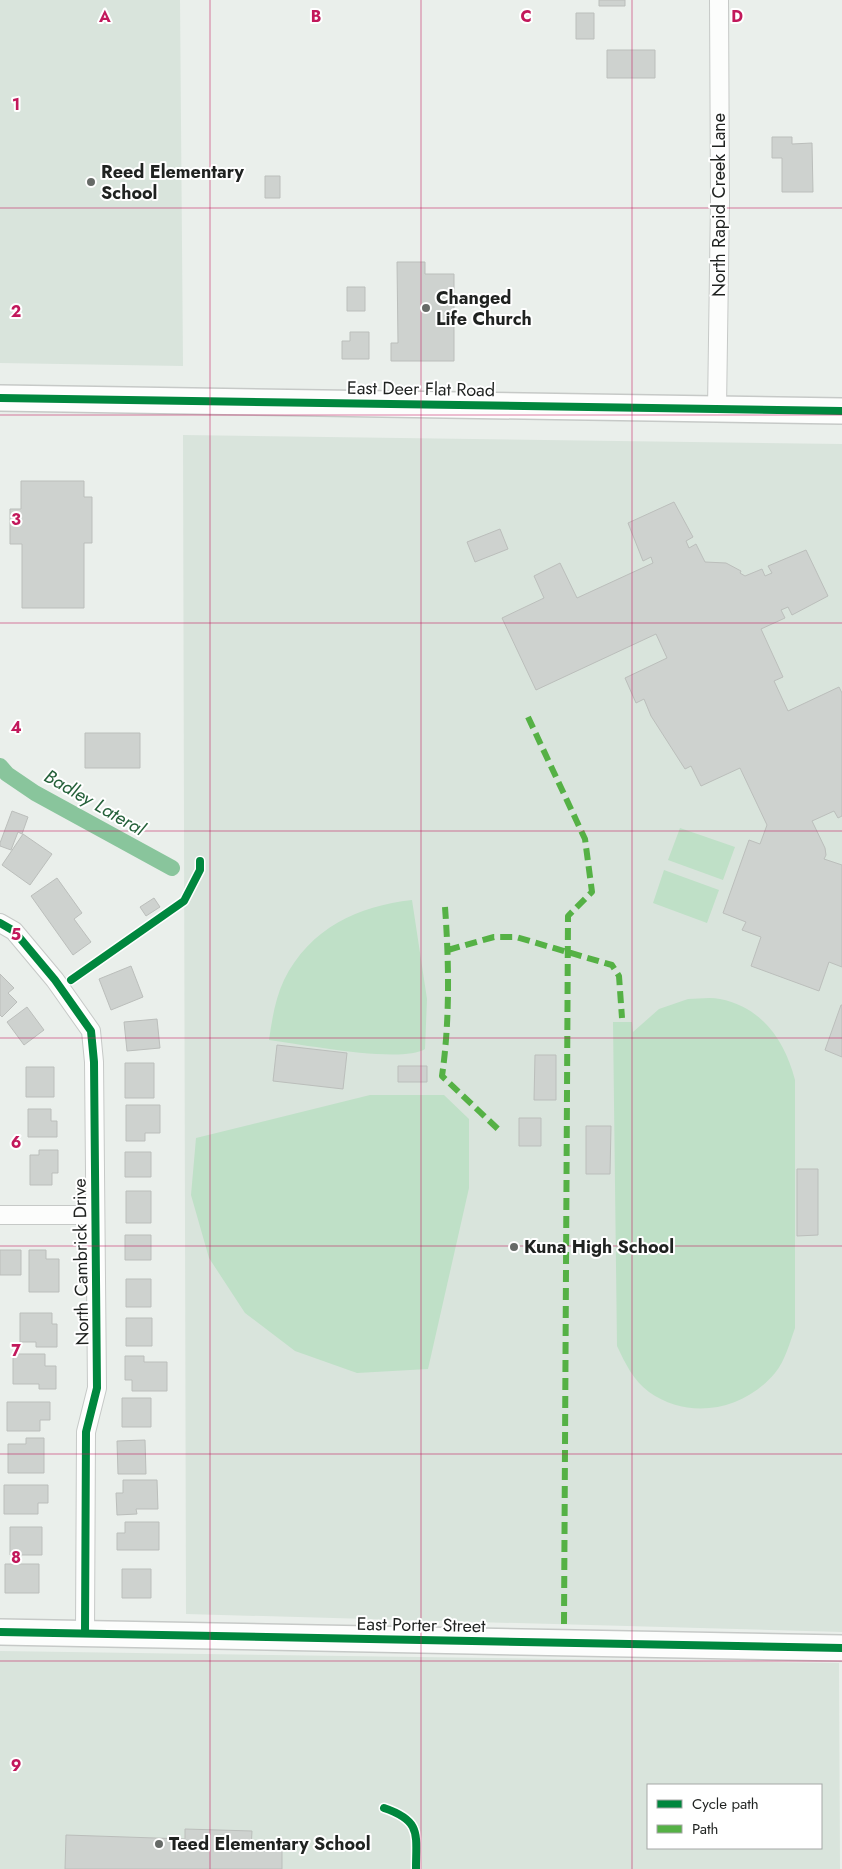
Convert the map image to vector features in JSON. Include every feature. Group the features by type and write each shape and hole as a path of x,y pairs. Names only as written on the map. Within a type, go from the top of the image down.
{"main road":[{"name":"East Deer Flat Road","path":"0,398 842,411"},
{"name":"East Porter Street","path":"0,1632 842,1648"}],"street":[{"name":"North Rapid Creek Lane","path":"717,409 720,202 719,0"},
{"name":"North Cambrick Drive","path":"0,923 14,931 55,980 91,1031 96,1215 97,1388 86,1432 85,1633"},
{"path":"0,1215 96,1215"}],"shaded area":[{"name":"Reed Elementary School","path":"0,0 180,0 183,366 0,363"},
{"name":"Kuna High School","path":"183,435 842,444 842,1632 186,1614"},
{"path":"0,1651 839,1663 840,1869 0,1869"}],"green space":[{"path":"680,828 735,847 723,880 668,860"},
{"path":"664,870 719,890 707,923 653,903"},
{"path":"412,900 427,999 425,1049 413,1053 374,1054 269,1040 274,1010 281,987 295,962 307,946 322,933 355,914 392,903"},
{"path":"688,999 720,999 735,1003 760,1018 778,1039 791,1066 795,1080 795,1328 782,1363 762,1386 748,1396 732,1403 716,1407 699,1408 665,1401 649,1392 634,1377 617,1346 613,1022 632,1022 633,1032 659,1009"},
{"path":"370,1095 444,1095 469,1119 469,1188 428,1369 357,1373 295,1351 245,1313 209,1258 191,1195 196,1138"}],"building":[{"path":"599,0 625,0 625,6 599,6"},
{"path":"576,13 594,13 594,39 576,39"},
{"path":"607,50 655,50 655,78 607,78"},
{"path":"772,137 792,137 792,144 812,143 813,192 782,192 782,158 772,158"},
{"path":"265,176 280,176 280,198 265,198"},
{"name":"Changed Life Church","path":"397,262 425,262 425,274 454,274 454,361 391,361 391,343 398,343"},
{"path":"347,287 365,287 365,311 347,311"},
{"path":"350,332 369,332 369,359 342,359 342,341 350,341"},
{"path":"21,481 84,481 84,497 92,497 92,543 84,543 84,608 22,608 22,544 10,544 10,509 21,509"},
{"path":"674,502 693,537 686,541 689,548 696,544 705,562 726,563 741,571 740,573 745,576 762,569 765,576 772,573 768,566 806,550 828,596 792,615 788,607 781,610 785,618 761,629 783,677 774,681 788,711 839,687 842,693 842,816 838,818 834,811 812,821 825,848 826,855 824,859 842,865 842,967 829,962 819,991 751,966 761,937 742,930 746,922 723,913 749,840 760,844 767,825 740,768 701,786 691,766 685,769 651,716 644,699 636,703 625,678 667,658 656,634 536,690 502,618 544,598 534,576 560,563 577,598 653,563 651,557 643,561 628,523"},
{"path":"500,529 508,549 475,562 467,542"},
{"path":"85,733 140,733 140,768 85,768"},
{"path":"12,811 28,817 22,834 18,832 11,850 0,846 0,843"},
{"path":"23,834 52,854 30,885 2,865"},
{"path":"57,878 82,913 74,919 91,942 73,955 31,896"},
{"path":"154,898 160,907 146,916 140,907"},
{"path":"131,966 143,997 111,1010 99,979"},
{"path":"0,974 14,988 8,993 17,1002 2,1017 0,1015"},
{"path":"842,1005 842,1057 825,1050"},
{"path":"27,1007 44,1030 24,1045 7,1022"},
{"path":"157,1019 160,1048 127,1051 124,1022"},
{"path":"277,1045 347,1053 343,1089 273,1081"},
{"path":"535,1055 556,1055 556,1100 534,1100"},
{"path":"125,1063 154,1063 154,1098 125,1098"},
{"path":"398,1066 427,1066 427,1082 398,1082"},
{"path":"26,1067 54,1067 54,1097 26,1097"},
{"path":"126,1105 160,1105 160,1133 145,1133 145,1141 126,1141"},
{"path":"28,1109 51,1109 51,1121 57,1121 57,1137 28,1137"},
{"path":"519,1118 541,1118 541,1146 519,1146"},
{"path":"586,1126 611,1126 610,1174 586,1174"},
{"path":"39,1150 58,1150 58,1173 52,1173 52,1185 30,1185 30,1155 39,1155"},
{"path":"125,1152 151,1152 151,1177 125,1177"},
{"path":"797,1169 818,1169 818,1235 797,1236"},
{"path":"126,1191 151,1191 151,1223 126,1223"},
{"path":"125,1235 151,1235 151,1260 125,1260"},
{"path":"0,1250 21,1250 21,1275 0,1275"},
{"path":"29,1250 46,1250 46,1259 59,1259 59,1292 29,1292"},
{"path":"126,1279 151,1279 151,1307 126,1307"},
{"path":"20,1313 52,1313 52,1324 57,1324 57,1347 36,1347 36,1342 20,1342"},
{"path":"126,1318 152,1318 152,1346 126,1346"},
{"path":"13,1354 45,1354 45,1366 56,1366 56,1389 39,1389 39,1384 13,1384"},
{"path":"125,1356 144,1356 144,1362 167,1362 167,1391 132,1391 132,1380 125,1380"},
{"path":"122,1398 151,1398 151,1427 122,1427"},
{"path":"7,1402 50,1402 50,1420 40,1420 40,1431 7,1431"},
{"path":"26,1438 44,1438 44,1473 8,1473 8,1444 26,1444"},
{"path":"145,1440 146,1474 118,1474 117,1441"},
{"path":"123,1480 157,1480 158,1509 136,1509 137,1514 117,1515 116,1493 123,1493"},
{"path":"4,1485 48,1485 48,1503 38,1503 38,1514 4,1514"},
{"path":"125,1522 159,1522 159,1550 117,1550 117,1533 125,1533"},
{"path":"10,1527 42,1527 42,1555 10,1555"},
{"path":"5,1564 39,1564 39,1593 5,1593"},
{"path":"122,1569 151,1569 151,1598 122,1598"},
{"name":"Teed Elementary School","path":"185,1829 252,1831 251,1850 282,1851 282,1869 65,1869 66,1835 185,1839"}],"waterway":[{"name":"Badley Lateral","path":"0,766 7,774 35,793 172,868"}],"marked path":[{"path":"528,717 585,839 592,892 568,916 564,1625"},
{"path":"445,907 448,991 445,1055 442,1076 499,1130"},
{"path":"448,950 494,937 516,937 612,965 619,976 622,1018"}],"cycle path":[{"path":"0,398 842,411"},
{"path":"71,980 184,901 200,870 200,861"},
{"path":"0,923 14,931 55,980 91,1031 94,1062 97,1388 86,1432 85,1633"},
{"path":"0,1632 842,1648"},
{"path":"384,1808 405,1818 411,1824 416,1838 416,1869"}],"place":[{"name":"Reed Elementary School","path":"91,182"},
{"name":"Changed Life Church","path":"426,308"},
{"name":"Kuna High School","path":"514,1247"},
{"name":"Teed Elementary School","path":"159,1844"}]}
